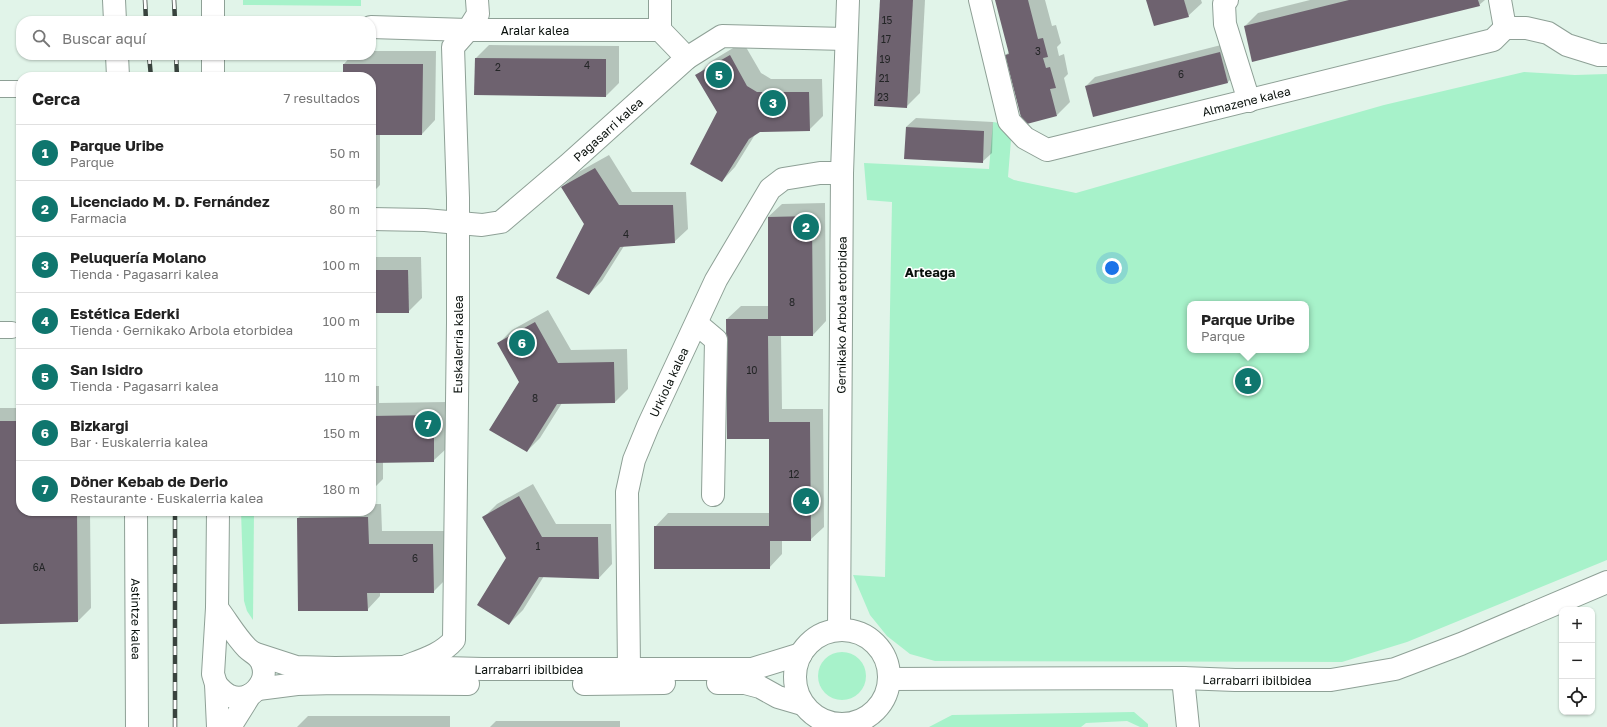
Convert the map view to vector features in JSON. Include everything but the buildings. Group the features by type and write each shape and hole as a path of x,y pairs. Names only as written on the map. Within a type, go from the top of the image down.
{"street":[{"path":"114,0 115,16"},
{"path":"213,16 214,0"},
{"name":"Euskalerria kalea","path":"404,667 432,656 447,648 454,640 457,223 453,46 468,30 478,14 477,0"},
{"path":"660,0 660,30 687,58"},
{"name":"Gernikako Arbola etorbidea","path":"839,630 842,173 848,0"},
{"name":"Almazene kalea","path":"980,0 1009,121 1025,138 1047,150 1493,40 1505,28"},
{"path":"1227,0 1224,4 1225,24 1249,101"},
{"path":"1500,0 1505,28 1526,28 1548,34 1567,46 1600,55 1607,55"},
{"name":"Aralar kalea","path":"376,27 468,30 660,30"},
{"name":"Pagasarri kalea","path":"376,219 425,220 482,224 501,222 568,165 687,58 722,36 846,39"},
{"path":"117,60 118,72"},
{"path":"213,60 213,72"},
{"name":"Urkiola kalea","path":"629,668 627,492 634,460 648,426 697,324 716,280 770,189 784,179 820,173 842,173"},
{"path":"697,324 716,340 713,495"},
{"name":"Astintze kalea","path":"136,516 137,727"},
{"path":"218,516 215,674 218,727"},
{"name":"Larrabarri ibilbidea","path":"889,679 1183,678 1235,680 1331,680 1394,669 1461,644 1607,582"},
{"path":"217,608 262,662 264,672 262,681 230,727"},
{"path":"839,630 854,632 869,638 880,649 887,663 889,679 886,694 878,708 866,718 852,724 836,726 823,721 812,714 802,704 797,692 795,679 796,666 801,654 810,642 824,634 839,630"},
{"path":"252,651 237,647 228,650 220,656 215,674 222,692 240,698 254,692"},
{"name":"Larrabarri ibilbidea","path":"252,651 296,667 483,669 752,669 801,654"},
{"path":"1183,678 1188,727"},
{"name":"Larrabarri ibilbidea","path":"254,692 297,684 336,683 745,683 760,688 778,697 802,704"}],"lane":[{"path":"0,89 16,89"}],"green space":[{"path":"243,0 361,0 361,6 243,5"},
{"path":"1524,72 1575,75 1607,74 1607,560 1407,642 1342,662 935,661 910,654 887,636 870,615 853,575 885,577 892,202 867,200 864,163 989,169 993,122 999,123 1011,140 1008,177 1014,180 1076,193 1384,105"},
{"path":"241,516 254,516 253,620 247,611 244,601"},
{"path":"837,652 847,652 859,659 866,671 866,681 859,693 847,700 837,700 829,696 822,689 818,681 818,671 822,663 829,656"},
{"path":"1134,712 1148,724 1148,727 1140,727 1127,721 1086,723 1081,727 929,727 952,715"}],"railway":[{"path":"145,0 146,16"},
{"path":"174,0 175,16"},
{"path":"149,60 151,72"},
{"path":"176,60 177,72"},
{"path":"175,516 175,727"}],"place":[{"name":"San Isidro","path":"719,75"},
{"name":"Peluquería Molano","path":"773,103"},
{"name":"Licenciado M. D. Fernández","path":"806,227"},
{"name":"Bizkargi","path":"522,343"},
{"name":"Parque Uribe","path":"1248,381"},
{"name":"Döner Kebab de Derio","path":"428,424"},
{"name":"Estética Ederki","path":"806,501"}],"district":[{"name":"Arteaga","path":"930,272"}]}
